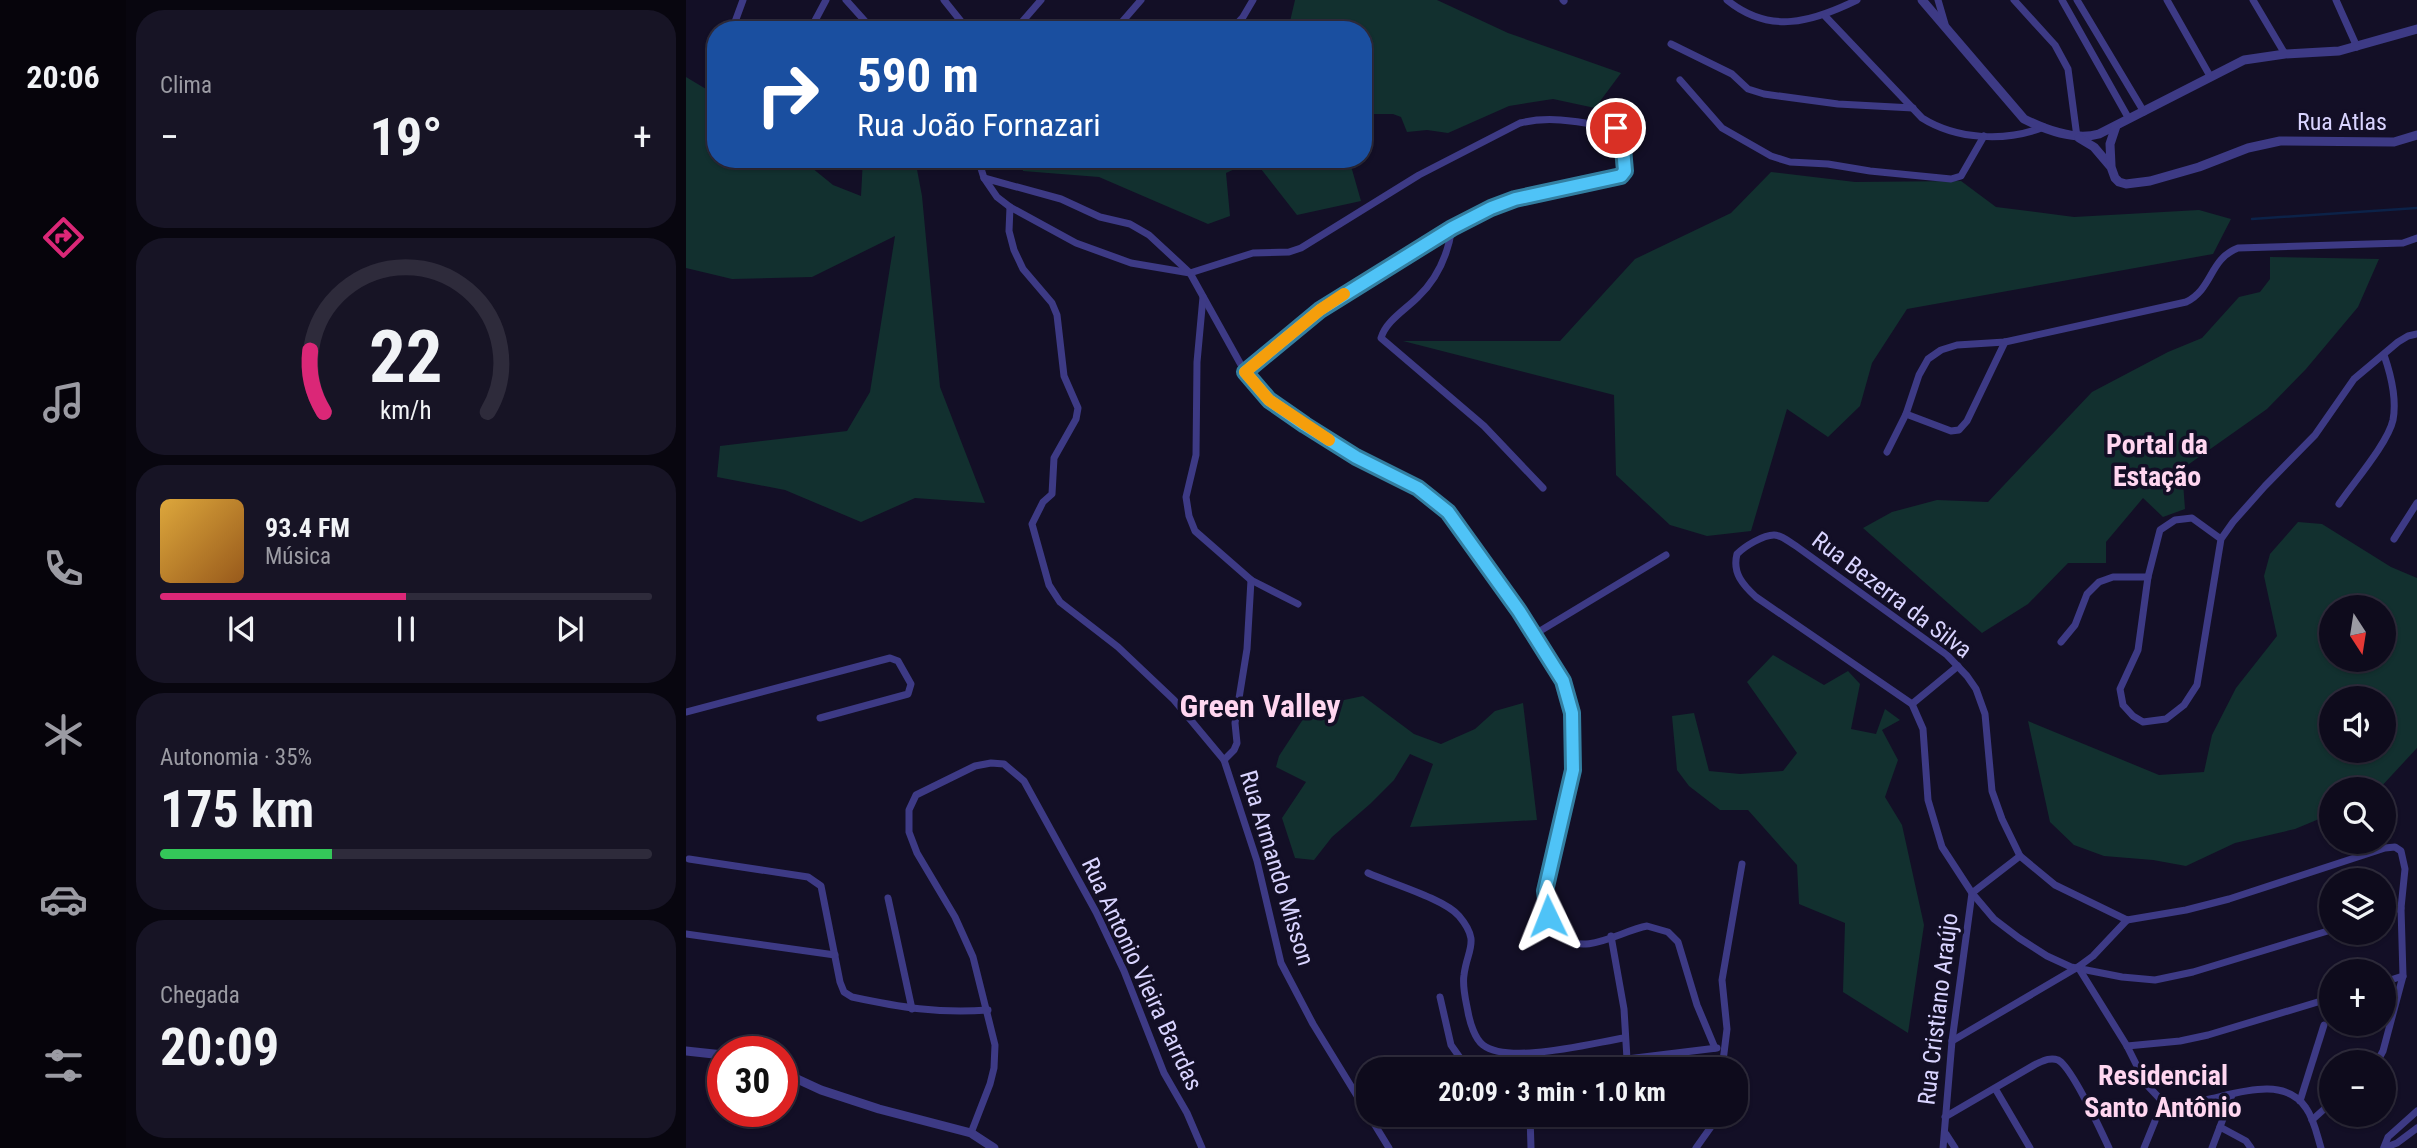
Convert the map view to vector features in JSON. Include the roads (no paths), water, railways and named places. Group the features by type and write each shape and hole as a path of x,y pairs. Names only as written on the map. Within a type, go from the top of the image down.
{"street":[{"path":"735,21 743,0"},
{"path":"815,21 826,0"},
{"path":"846,0 865,21"},
{"path":"944,0 961,21"},
{"path":"1023,21 1040,2 1052,0"},
{"path":"1123,21 1142,0"},
{"path":"1239,21 1253,0"},
{"path":"1727,0 1744,12 1773,20 1801,20 1825,16 1857,0"},
{"path":"1922,0 2024,119 2077,137 2094,147 2111,167"},
{"path":"1938,0 1946,28"},
{"path":"2014,0 2055,45 2068,69 2077,137"},
{"path":"2129,119 2064,3 2077,0 2144,112"},
{"path":"2167,0 2210,76"},
{"path":"2253,0 2285,54"},
{"path":"2340,3 2357,47"},
{"path":"1825,16 1922,118 1933,125 1984,136 2017,135 2044,127"},
{"path":"2077,137 2089,137 2116,126 2244,60 2285,54 2339,51 2417,29"},
{"path":"1671,44 1732,74 1748,89 1764,94 1838,104 1913,108"},
{"path":"1680,80 1722,128 1771,156 1790,162 1951,179 1961,176 1984,136"},
{"path":"981,168 984,178 997,197 1010,207 1076,243 1131,263 1190,272 1253,253 1289,252 1301,248 1419,175 1520,123 1538,118 1564,120 1616,128 1620,131 1625,171 1621,176 1515,199 1452,228 1320,310 1245,372"},
{"path":"2111,167 2110,144 2116,126"},
{"name":"Rua Atlas","path":"2111,167 2119,182 2140,183 2199,167 2266,144 2306,141 2395,142 2417,135"},
{"path":"984,178 1061,199 1100,217 1130,224 1149,235 1190,272 1245,372 1269,400 1356,457 1418,488 1442,507 1472,543 1535,634 1563,681 1571,706 1574,732 1573,770 1545,891 1548,916 1558,934 1570,944 1593,944 1647,926 1674,936 1697,1005 1715,1048"},
{"path":"1010,207 1009,231 1014,250 1023,269 1052,303 1057,315 1064,376 1079,408 1076,419 1054,458 1052,494 1043,502 1032,524 1049,585 1060,602 1118,647 1174,700 1224,760"},
{"path":"1452,228 1448,250 1433,279 1421,295 1387,326 1381,336 1383,341 1484,426 1543,488"},
{"path":"1887,452 1906,414 1919,374 1928,359 1941,350 1957,345 2005,342 2186,302 2201,292 2226,253 2238,248 2403,243 2417,238"},
{"path":"1203,296 1197,362 1196,455 1186,497 1189,516 1195,531 1251,580 1298,604"},
{"path":"2221,539 2192,518 2175,520 2160,530 2148,577 2138,650 2120,689 2123,705 2143,722 2166,719 2184,705 2197,685 2221,539 2233,522 2315,435 2354,379 2408,336 2417,334"},
{"path":"1906,414 1951,431 1959,430 1967,421 2005,342"},
{"path":"2339,504 2386,437 2393,421 2394,399 2384,355"},
{"path":"2394,539 2417,503"},
{"name":"Rua Bezerra da Silva","path":"1912,704 1756,597 1745,587 1735,566 1737,554 1744,547 1768,536 1778,535 1947,655 1976,689 1986,714 1992,791 2020,856 2055,885 2127,920"},
{"path":"1535,634 1666,555"},
{"path":"2061,642 2075,625 2087,594 2099,582 2113,577 2148,577"},
{"name":"Rua Armando Misson","path":"1251,580 1247,649 1235,723 1237,743 1224,760 1257,861 1282,962 1313,1024 1389,1148"},
{"path":"686,712 890,658 898,661 911,684 908,694 820,718"},
{"path":"1958,666 1912,704 1923,729 1928,800 1942,848 1972,893 1994,919 2019,938 2071,967 2155,980 2193,972 2319,934"},
{"name":"Rua Antonio Vieira Barrdas","path":"988,1010 973,957 955,917 917,853 909,832 909,810 916,795 975,766 991,763 1004,764 1024,781 1096,912 1124,971 1164,1073 1187,1113 1202,1148"},
{"path":"1952,1041 2078,967 2093,956 2127,920 2186,910 2229,899 2395,847 2401,850 2405,869 2401,908 2403,976 2383,1050"},
{"name":"Rua Cristiano Araújo","path":"1943,1148 1952,1041 1972,893 2020,856"},
{"path":"689,859 808,877 821,886 844,992 852,997 912,1009 956,1013 988,1010 995,1045 994,1068 971,1133"},
{"path":"1723,1057 1727,1029 1722,980 1742,864"},
{"path":"1368,873 1443,904 1458,914 1469,930 1472,948 1464,975 1464,990 1470,1023 1481,1044 1494,1052 1510,1054 1557,1050 1624,1038"},
{"path":"888,898 912,1009"},
{"path":"2396,910 2401,908"},
{"path":"686,934 835,955"},
{"path":"1611,936 1624,1009 1624,1038 1628,1057"},
{"path":"2078,967 2127,1046 2146,1084 2163,1102 2190,1104 2269,1088 2300,1101 2312,1120 2321,1148"},
{"path":"2396,978 2403,976"},
{"path":"1440,997 1451,1045 1460,1057"},
{"path":"2127,1046 2180,1041 2208,1035 2319,1002"},
{"path":"2300,1101 2321,1036"},
{"path":"1644,1057 1715,1048 1724,1050"},
{"path":"686,1051 707,1053"},
{"path":"1945,1117 1996,1090 2042,1061 2055,1059 2062,1063 2076,1083 2109,1148"},
{"path":"798,1079 833,1094 971,1133 994,1148"},
{"path":"1996,1090 2030,1148"},
{"path":"2212,1148 2232,1095"},
{"path":"2384,1148 2388,1137 2417,1111"},
{"path":"2312,1120 2319,1114"},
{"path":"2144,1148 2154,1121"},
{"path":"2384,1148 2400,1141 2416,1129 2405,1121"},
{"path":"1530,1127 1531,1148"},
{"path":"1696,1148 1711,1127"},
{"path":"2220,1127 2245,1141 2250,1148"},
{"path":"1946,1134 1955,1148"}],"waterway":[{"path":"2252,219 2417,208"}],"district":[{"name":"Portal da Estação","path":"2157,460"},
{"name":"Green Valley","path":"1260,706"},
{"name":"Residencial Santo Antônio","path":"2163,1091"}]}
